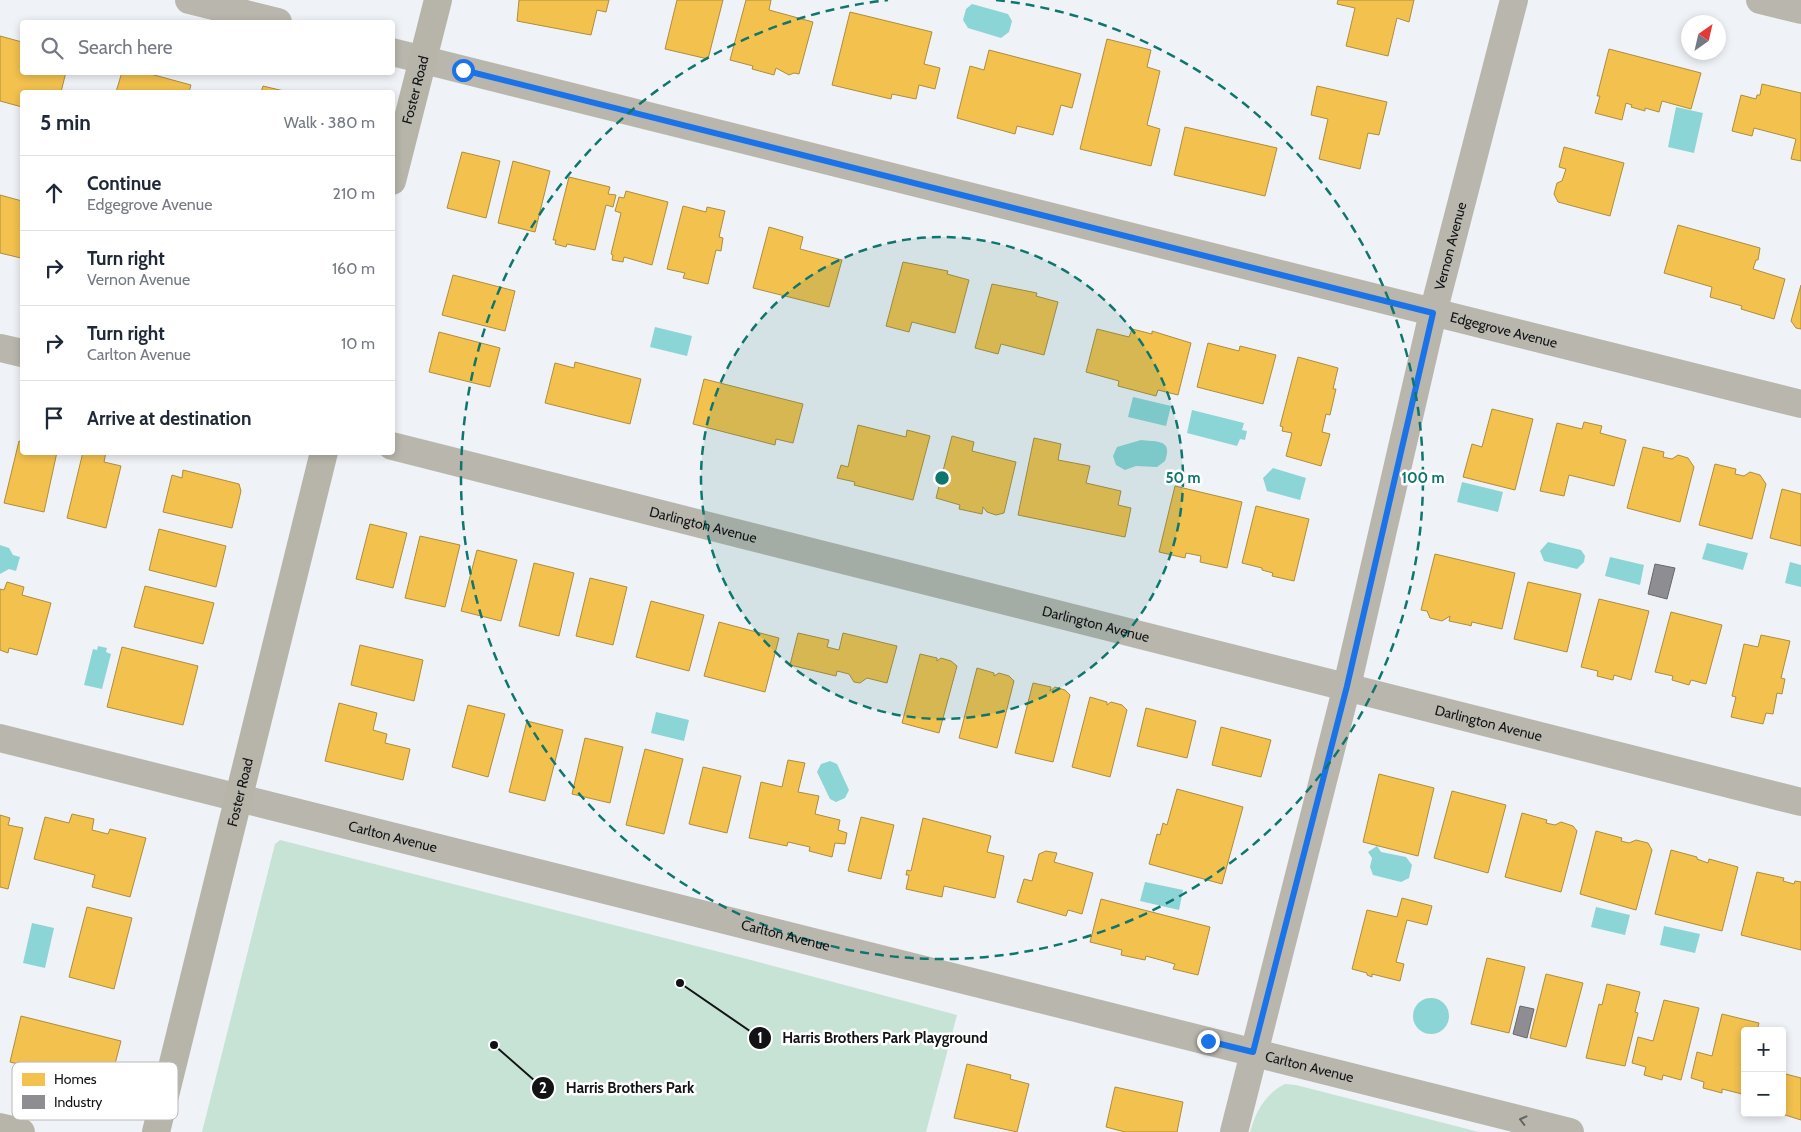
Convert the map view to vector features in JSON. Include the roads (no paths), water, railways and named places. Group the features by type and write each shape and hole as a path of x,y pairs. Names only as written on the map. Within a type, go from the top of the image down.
{"street":[{"path":"189,0 270,20"},
{"name":"Foster Road","path":"395,169 438,0"},
{"name":"Vernon Avenue","path":"1234,1132 1347,686 1433,313 1514,0"},
{"path":"1760,0 1801,10"},
{"name":"Edgegrove Avenue","path":"395,53 1801,404"},
{"path":"0,348 20,353"},
{"name":"Darlington Avenue","path":"395,447 1801,802"},
{"name":"Foster Road","path":"174,1062 323,455"},
{"name":"Carlton Avenue","path":"0,738 1570,1132"},
{"path":"0,1127 21,1132"}],"water":[{"path":"972,4 1008,14 1012,21 1009,32 1001,38 968,28 963,20 966,9"},
{"path":"1676,107 1703,113 1694,153 1668,147"},
{"path":"655,327 692,336 687,356 650,347"},
{"path":"1133,397 1171,406 1166,426 1128,417"},
{"path":"1192,410 1244,423 1242,430 1247,431 1245,440 1240,439 1237,446 1187,433"},
{"path":"1141,440 1157,441 1165,445 1167,454 1165,461 1157,467 1136,466 1125,470 1116,465 1113,456 1117,447"},
{"path":"1273,468 1306,478 1300,500 1267,491 1263,478"},
{"path":"1462,482 1503,492 1498,512 1457,502"},
{"path":"1548,542 1581,550 1585,556 1584,562 1577,569 1544,561 1540,551"},
{"path":"1707,543 1748,553 1743,570 1702,559"},
{"path":"0,545 9,548 13,555 20,557 16,571 9,569 0,574"},
{"path":"1610,557 1644,565 1640,585 1605,576"},
{"path":"1790,562 1801,565 1801,587 1785,583"},
{"path":"98,646 107,648 106,652 111,654 102,689 84,685 93,649 97,650"},
{"path":"656,712 689,720 684,741 651,733"},
{"path":"830,761 837,764 849,790 845,798 836,802 830,799 817,772 821,764"},
{"path":"1377,846 1381,852 1406,857 1412,865 1409,878 1401,882 1373,875 1370,867 1372,858 1368,852"},
{"path":"1145,882 1183,890 1179,910 1140,901"},
{"path":"1596,907 1630,915 1625,935 1591,927"},
{"path":"32,923 54,928 45,968 23,963"},
{"path":"1664,926 1700,934 1695,953 1660,945"},
{"path":"1431,998 1438,999 1444,1003 1448,1009 1448,1023 1444,1029 1438,1033 1431,1034 1424,1033 1418,1029 1414,1023 1413,1016 1414,1009 1418,1003 1424,999"}],"place":[{"name":"Harris Brothers Park Playground","path":"680,983"},
{"name":"Harris Brothers Park","path":"494,1045"}]}
